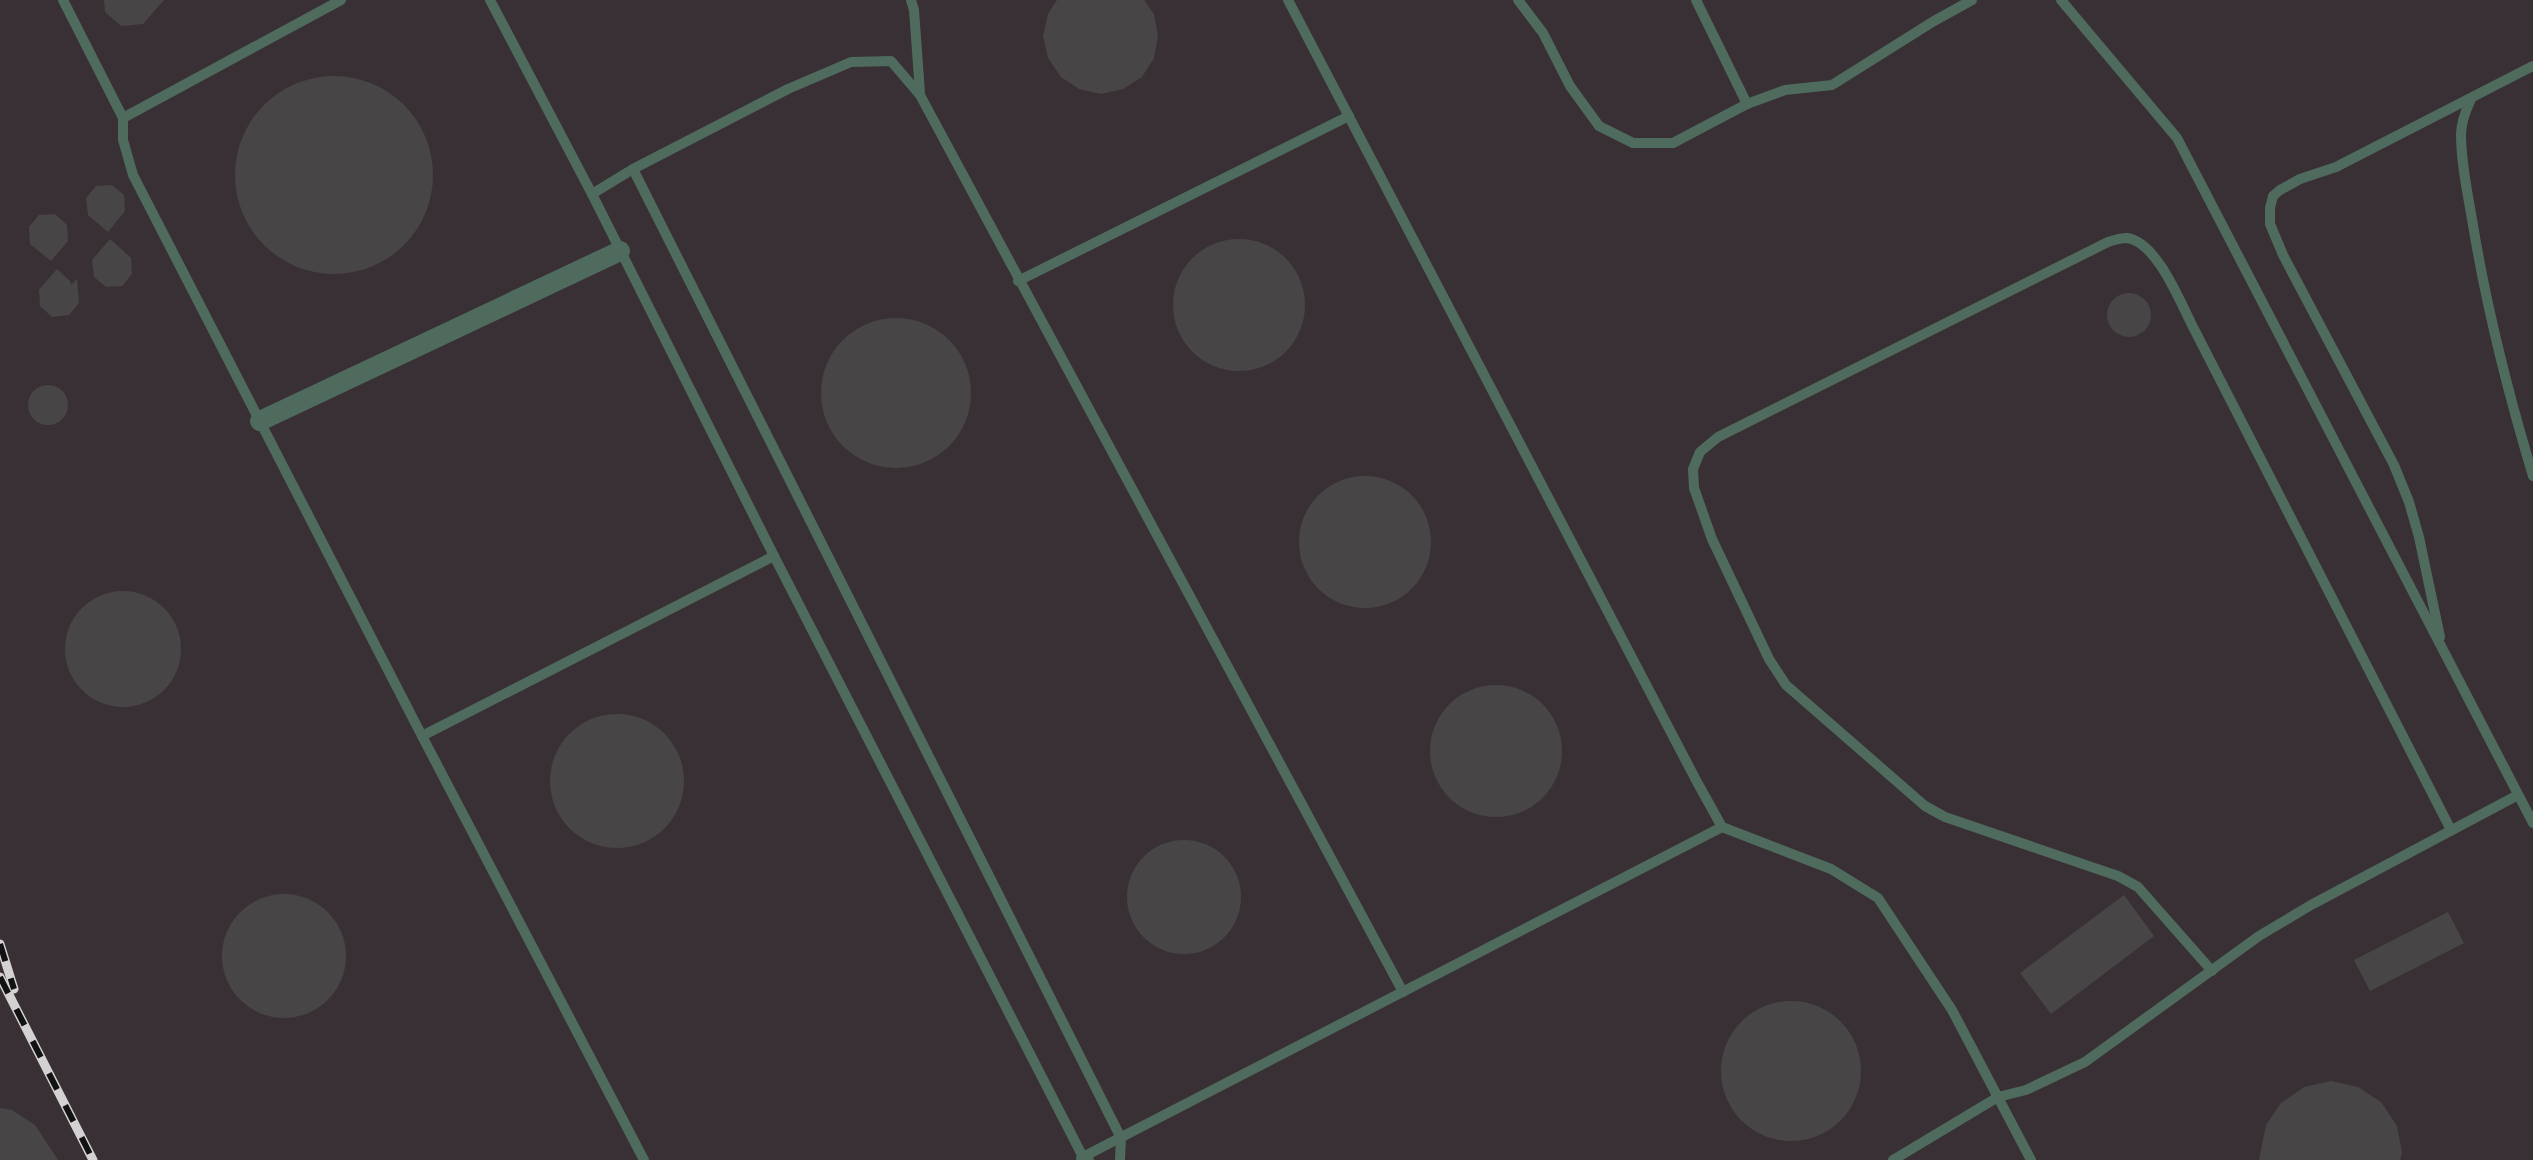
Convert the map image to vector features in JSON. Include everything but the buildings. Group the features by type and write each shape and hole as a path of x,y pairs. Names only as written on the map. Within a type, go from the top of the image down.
{"street":[{"path":"260,421 620,251"}],"lane":[{"path":"63,0 123,118 123,140 133,175 644,1160"},
{"path":"123,118 341,0"},
{"path":"490,0 592,194 1083,1159 1722,827"},
{"path":"911,0 920,95"},
{"path":"1288,0 1722,827 1831,869 1878,898 1952,1010 2031,1160"},
{"path":"1518,0 1543,33 1570,86 1599,126 1633,143 1673,143 1747,104 1785,90 1832,85 1972,0"},
{"path":"1696,0 1747,104"},
{"path":"2061,0 2177,138 2533,823"},
{"path":"592,194 633,169 788,89 851,62 891,61 920,95 1403,992"},
{"path":"2443,651 2409,502 2394,465 2283,255 2270,224 2270,208 2273,196 2300,179 2336,167 2533,66"},
{"path":"2472,97 2461,131 2463,163 2491,320 2507,390 2533,476"},
{"path":"1018,281 1349,116"},
{"path":"633,169 1121,1138 1120,1160"},
{"path":"2212,971 2138,887 2118,876 1945,817 1925,806 1786,685 1769,659 1712,539 1694,488 1693,469 1700,452 1718,437 2108,242 2125,238 2143,244 2160,264 2451,830"},
{"path":"422,736 774,556"},
{"path":"1893,1160 1998,1097 2026,1090 2085,1062 2259,936 2518,795"}],"shaded area":[{"path":"0,0 2533,0 2533,1160 0,1160"}],"railway":[{"path":"0,944 14,989"},
{"path":"0,977 93,1160"}]}
